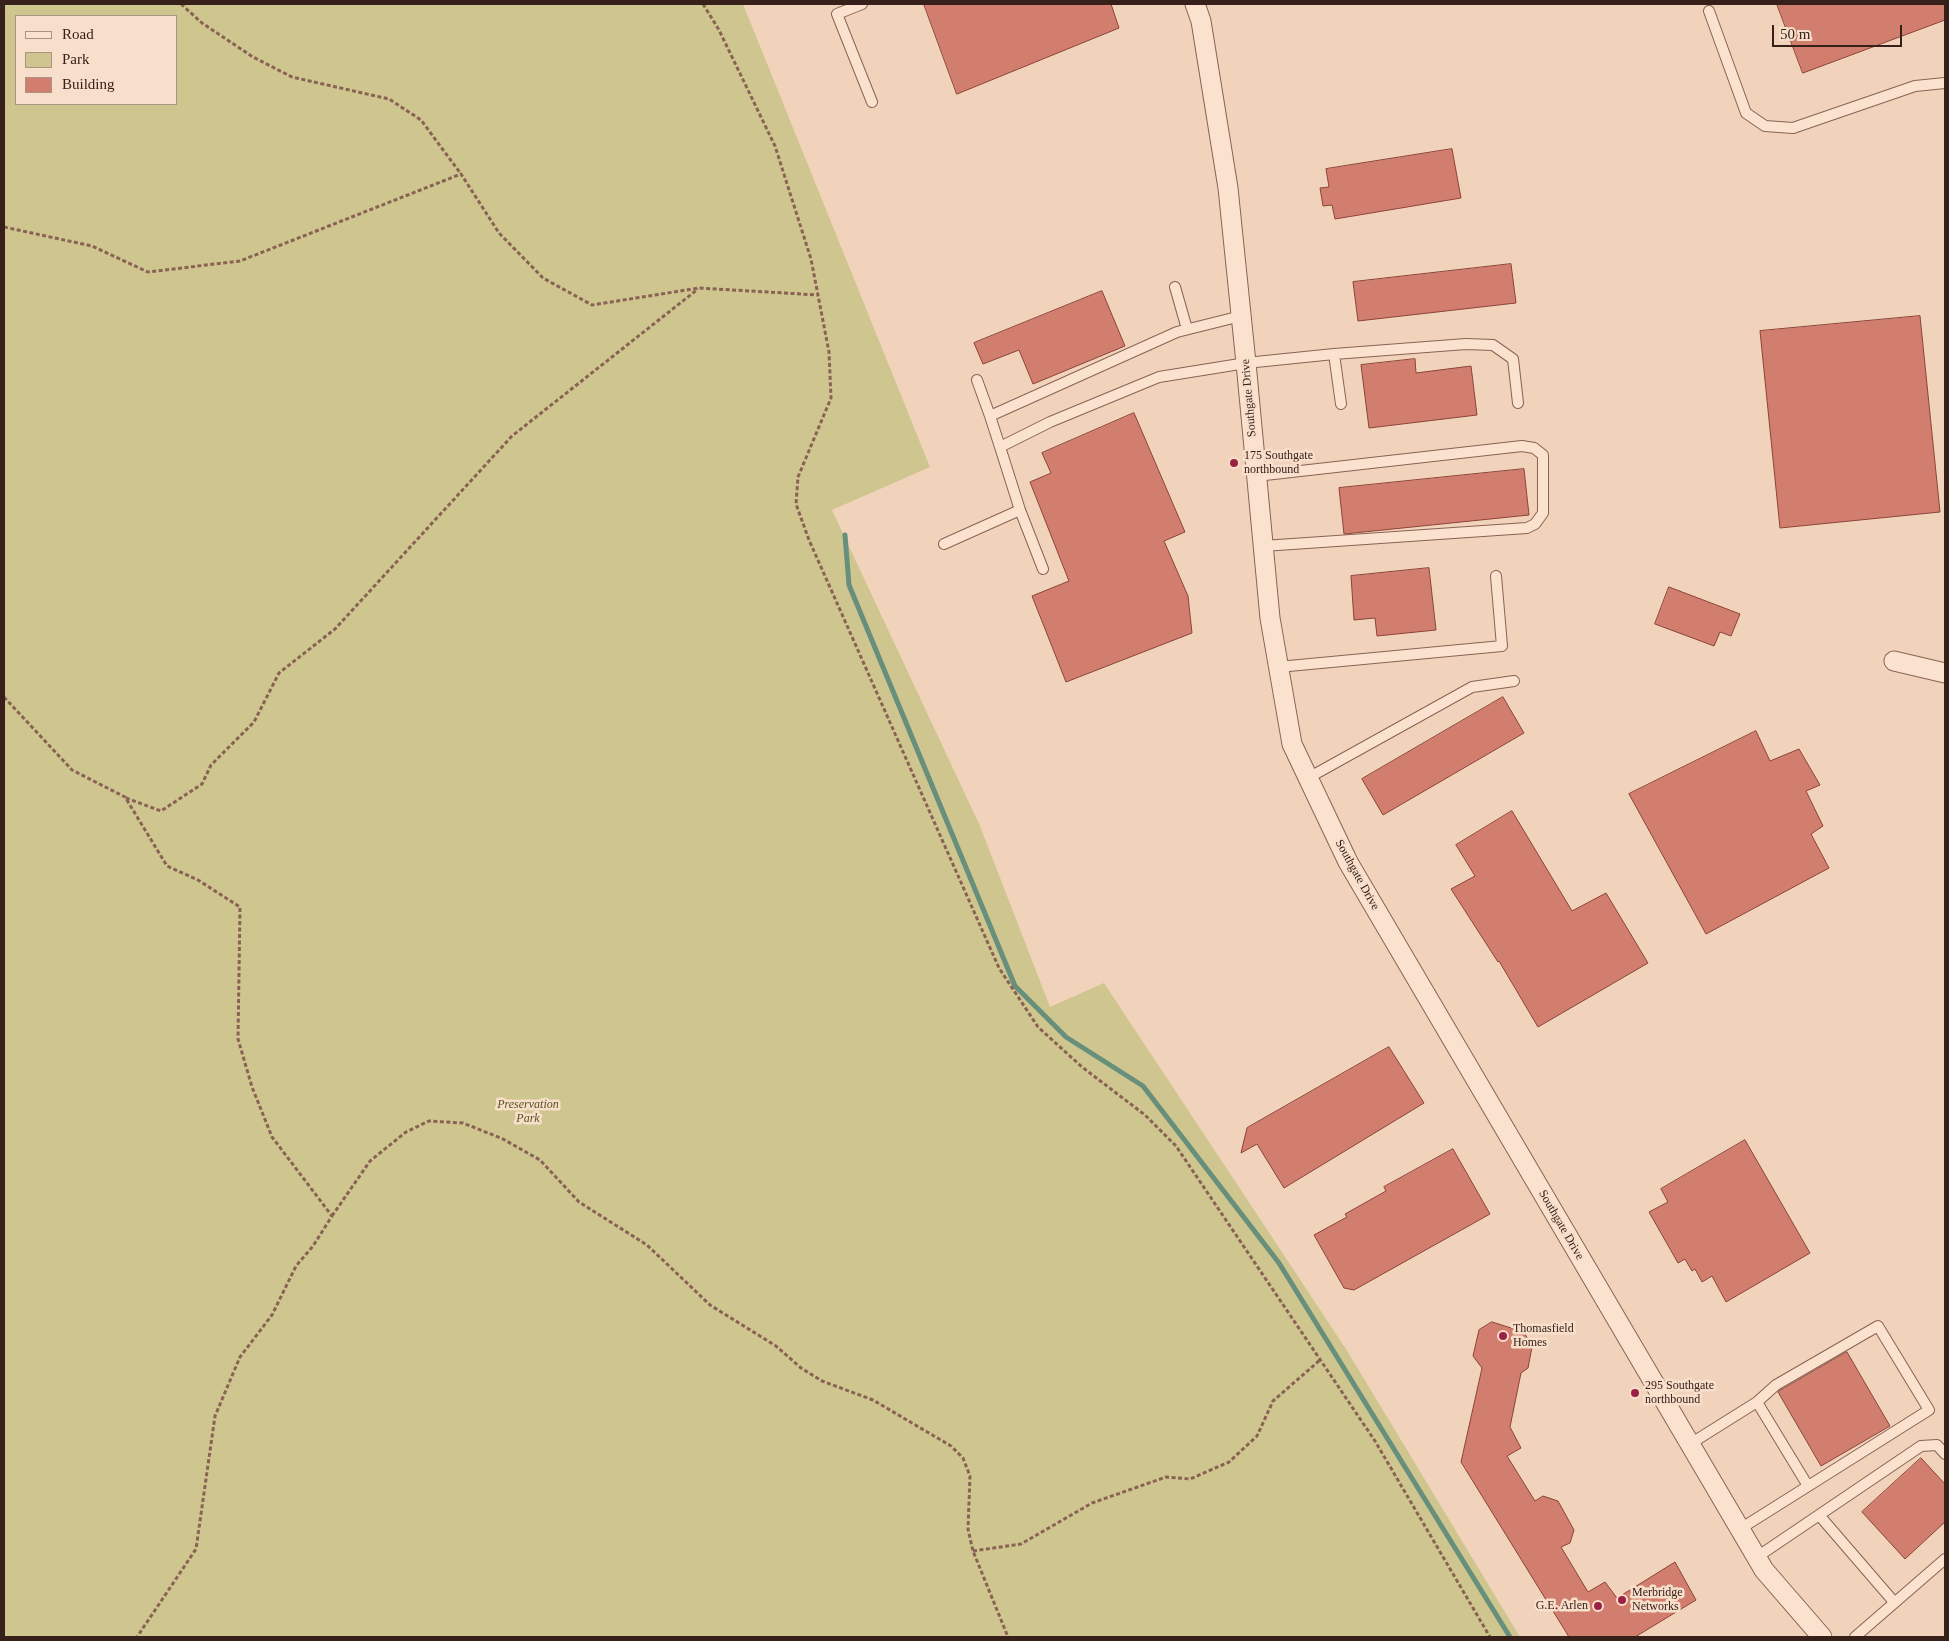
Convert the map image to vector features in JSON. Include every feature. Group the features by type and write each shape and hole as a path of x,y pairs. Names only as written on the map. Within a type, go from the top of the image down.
{"street":[{"name":"Southgate Drive","path":"1195,4 1201,21 1228,188 1270,618 1292,744 1348,862 1764,1570 1822,1637"},
{"path":"1894,661 1945,673"}],"lane":[{"path":"862,4 837,14 872,102"},
{"path":"1709,11 1746,113 1765,126 1793,128 1914,86 1945,83"},
{"path":"1175,287 1187,329"},
{"path":"990,416 1177,332 1241,316"},
{"path":"1000,447 1050,422 1159,377 1246,363 1334,354 1466,344 1494,345 1513,359 1518,403"},
{"path":"1334,354 1341,404"},
{"path":"977,380 1020,510 1043,569"},
{"path":"1256,476 1522,446 1534,448 1543,455 1543,513 1535,524 1527,528 1263,546"},
{"path":"944,544 1020,510"},
{"path":"1278,667 1502,646 1496,576"},
{"path":"1308,778 1472,687 1514,681"},
{"path":"1690,1444 1757,1402 1776,1384 1878,1326 1928,1410 1740,1529"},
{"path":"1757,1402 1808,1486"},
{"path":"1757,1557 1920,1446 1937,1445 1945,1454"},
{"path":"1819,1514 1894,1602"},
{"path":"1855,1637 1945,1559"}],"path":[{"path":"181,4 202,23 253,57 292,77 389,99 421,120 461,174 499,233 543,278 592,305 699,288 818,295"},
{"path":"703,4 719,30 775,146 811,259 829,352 831,398 798,477 796,504 809,540 999,968 1038,1027 1082,1067 1145,1115 1176,1146 1375,1441 1490,1637"},
{"path":"4,227 92,246 148,272 240,260 461,174"},
{"path":"4,696 72,770 125,797 161,811 202,784 212,765 254,722 279,673 335,629 512,436 699,288"},
{"path":"125,797 167,866 198,880 240,907 238,1038 252,1087 272,1136 332,1216"},
{"path":"137,1637 196,1549 215,1416 240,1357 272,1315 296,1266 313,1246 370,1160 406,1132 429,1122 463,1122 503,1138 540,1160 579,1202 647,1245 710,1305 776,1346 801,1368 822,1381 873,1400 950,1446 963,1458 970,1476 968,1529 973,1551 1008,1637"},
{"path":"973,1551 1021,1544 1092,1503 1166,1478 1190,1479 1230,1462 1257,1436 1273,1401 1320,1360"}],"green space":[{"name":"Preservation Park","path":"4,4 743,4 930,467 832,510 980,826 1050,1007 1104,983 1346,1349 1520,1637 4,1637"}],"building":[{"path":"924,4 1111,4 1119,28 957,94"},
{"path":"1777,4 1945,4 1945,20 1803,73"},
{"path":"1452,149 1461,198 1335,219 1332,205 1323,206 1320,188 1329,187 1326,169"},
{"path":"1511,264 1516,303 1358,321 1353,282"},
{"path":"1102,291 1125,346 1033,384 1019,350 983,364 974,343"},
{"path":"1920,316 1940,512 1780,528 1760,331"},
{"path":"1415,359 1416,373 1471,366 1477,415 1369,428 1361,365"},
{"path":"1134,413 1185,532 1164,541 1188,596 1192,633 1066,682 1032,596 1069,581 1030,482 1051,473 1042,453"},
{"path":"1524,469 1529,515 1344,534 1339,488"},
{"path":"1429,568 1436,630 1377,636 1375,618 1354,620 1351,576"},
{"path":"1669,587 1740,614 1731,636 1720,632 1714,646 1655,624"},
{"path":"1503,697 1524,733 1383,815 1362,779"},
{"path":"1756,731 1770,761 1799,749 1820,785 1806,791 1823,826 1811,834 1829,868 1706,934 1629,794"},
{"path":"1512,811 1572,911 1606,893 1648,963 1538,1027 1499,961 1451,889 1475,876 1456,845"},
{"path":"1389,1047 1424,1103 1284,1188 1257,1144 1241,1153 1247,1128"},
{"path":"1745,1140 1810,1253 1726,1302 1712,1276 1702,1282 1695,1269 1692,1271 1685,1259 1678,1263 1649,1212 1668,1202 1661,1189"},
{"path":"1453,1149 1490,1214 1354,1290 1344,1288 1314,1235 1347,1217 1345,1214 1386,1191 1384,1187"},
{"path":"1492,1322 1524,1332 1532,1347 1528,1368 1521,1373 1510,1427 1521,1448 1507,1456 1535,1501 1543,1496 1558,1501 1574,1530 1570,1543 1561,1547 1588,1592 1605,1582 1617,1598 1675,1562 1696,1600 1635,1637 1569,1637 1461,1462 1482,1368 1473,1356 1479,1330"},
{"path":"1847,1352 1890,1426 1821,1466 1778,1392"},
{"path":"1921,1458 1945,1484 1945,1522 1905,1559 1862,1512"}],"waterway":[{"path":"845,535 849,585 1015,986 1066,1037 1143,1086 1279,1263 1510,1637"}],"place":[{"name":"175 Southgate northbound","path":"1234,463"},
{"name":"Thomasfield Homes","path":"1503,1336"},
{"name":"295 Southgate northbound","path":"1635,1393"},
{"name":"Merbridge Networks","path":"1622,1600"},
{"name":"G.E. Arlen","path":"1598,1606"}]}
